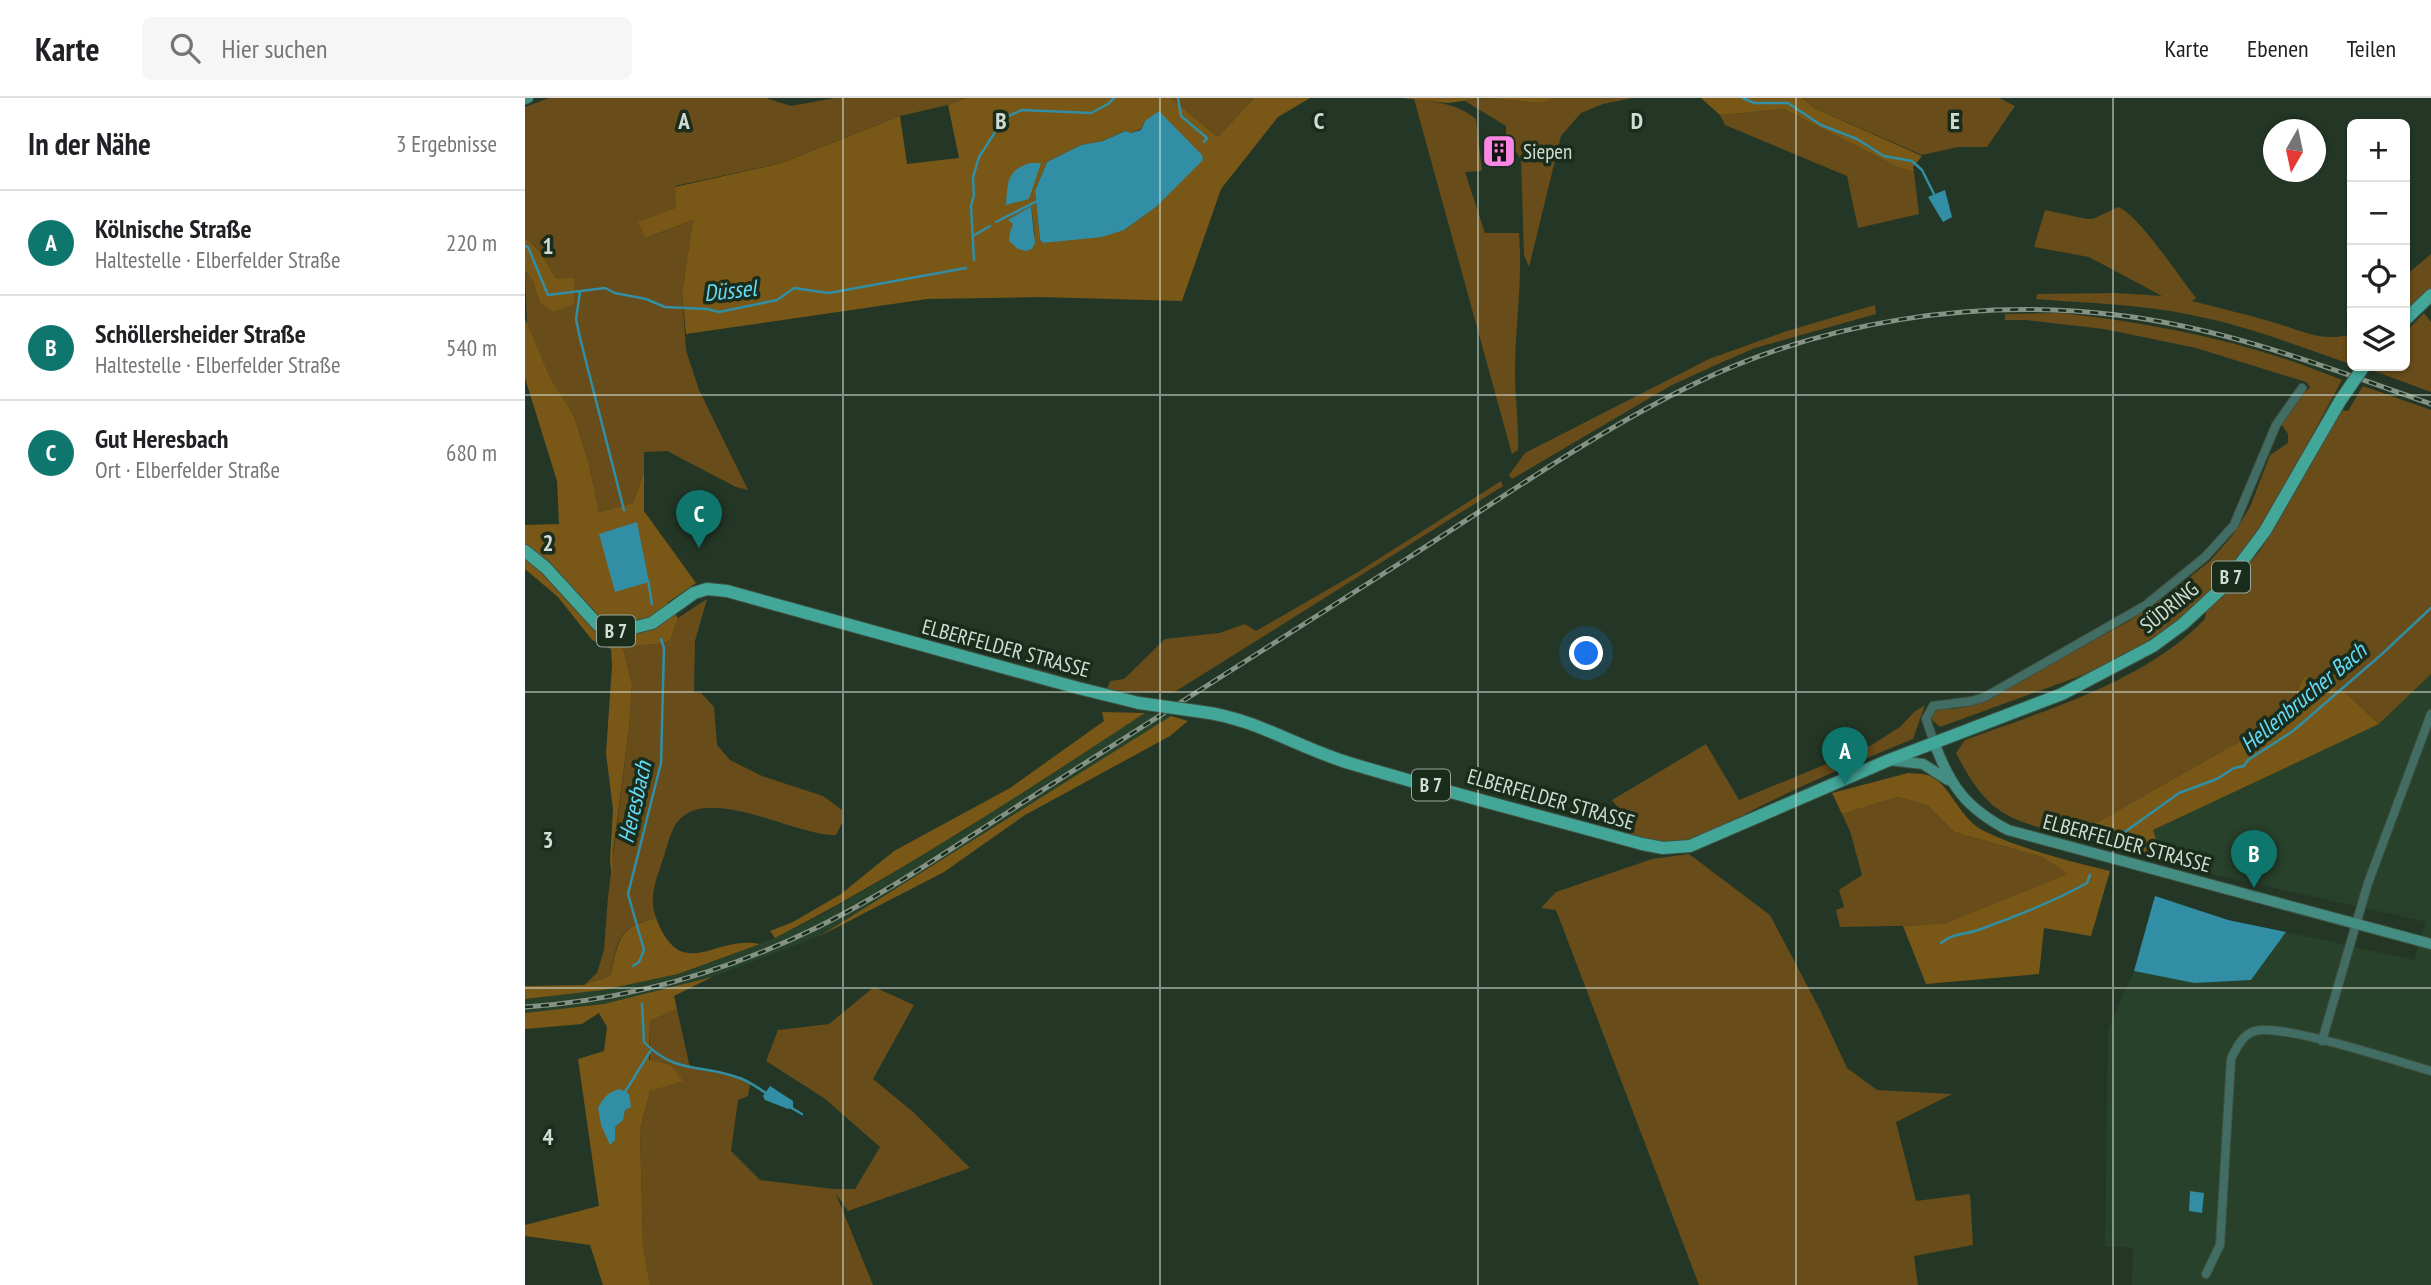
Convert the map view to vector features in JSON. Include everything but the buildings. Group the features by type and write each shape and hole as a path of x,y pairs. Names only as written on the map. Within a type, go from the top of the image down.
{"main road":[{"path":"2410,315 2431,295"},
{"name":"SÜDRING","path":"1934,742 2062,694 2124,664 2183,624 2223,587 2265,531 2340,401 2361,371"},
{"name":"ELBERFELDER STRASSE","path":"525,551 546,568 598,625 610,630 621,632 652,623 694,593 707,589 727,591 1078,688 1139,703 1243,720 1345,762 1629,841 1663,848 1690,846 1703,841 1934,742"}],"street":[{"path":"1934,742 1926,719 1933,706 1985,697 2113,625 2175,583 2225,537 2242,510 2276,425 2302,388"},
{"path":"2322,1041 2355,924 2384,835 2431,713"},
{"name":"ELBERFELDER STRASSE","path":"1934,742 1951,782 1975,810 2008,831 2431,944"},
{"path":"1889,760 1923,764 1951,782"},
{"path":"2206,1274 2220,1245 2231,1059 2244,1038 2254,1031 2281,1031 2431,1071"}],"shaded area":[{"path":"549,98 766,98 791,106 835,98 966,98 900,116 782,163 675,186 677,208 647,238 693,220 682,292 686,350 699,390 748,490 736,487 667,451 644,452 644,471 633,503 599,512 589,464 574,416 550,377 527,325 525,270 533,282 540,303 556,279 541,253 525,237 525,107"},
{"path":"966,98 1171,98 1218,137 1254,98 1310,98 1278,117 1221,189 1182,301 1040,297 927,299 686,334 682,292 693,220 646,238 638,222 676,208 675,187 782,163 900,116 907,164 959,158 948,105","holes":["1145,121 1187,174 1156,207 1124,230 1043,243 1040,240 1035,191 1047,162 1081,145 1103,141 1124,131 1131,133 1141,129","1031,206 1035,236 1009,220"]},
{"path":"1171,98 1254,98 1218,137"},
{"path":"1402,98 1485,98 1448,103"},
{"path":"1485,98 1542,103 1554,98 1632,98 1603,104 1581,113 1561,136 1529,267 1524,255 1521,159 1506,136 1506,126 1465,101"},
{"path":"1485,98 1554,98 1542,103"},
{"path":"1701,98 1802,98 1814,108 1922,156 1913,167 1914,172 1897,167 1784,109 1720,115"},
{"path":"1802,98 1999,98 2015,106 1987,147 1958,147 1922,155 1814,108"},
{"path":"1414,99 1454,107 1476,119 1482,171 1465,172 1485,233 1519,233 1515,374 1518,450 1512,454"},
{"path":"1784,109 1897,167 1914,172 1919,214 1858,228 1847,176 1725,125 1720,115"},
{"path":"2118,207 2126,212 2196,298 2192,301 2321,336 2347,335 2347,363 2211,319 2133,306 2036,299 2037,294 2116,293 2162,296 2089,257 2034,247 2045,210 2093,219"},
{"path":"525,237 541,253 556,279 574,278 574,304 554,312 540,303 533,282 525,270"},
{"path":"2431,254 2431,289 2410,308 2410,272"},
{"path":"1875,305 1876,314 1755,348 1670,386 1512,479 1509,475 1525,453 1709,359 1787,331"},
{"path":"2060,313 2132,322 2204,336 2274,355 2342,380 2266,521 2225,576 2180,620 2148,645 2116,663 1940,727 1932,720 1933,713 1941,708 1954,709 1978,704 2129,621 2165,597 2210,561 2232,536 2250,507 2270,455 2288,443 2288,434 2281,424 2310,387 2306,382 2196,348 2104,329 2005,320 2005,314"},
{"path":"2424,313 2431,322 2431,392 2374,371 2410,371 2410,328"},
{"path":"525,319 550,377 574,416 589,464 599,512 633,503 644,471 644,511 696,583 667,603 678,618 670,641 623,647 632,685 612,879 610,860 613,809 606,753 611,649 592,640 558,597 525,569 525,525 559,524 557,481 525,378"},
{"path":"2363,386 2431,410 2431,674 2379,724 2347,694 2304,676 2286,715 2073,836 2015,819 1990,802 1979,790 1956,753 1965,740 2093,692 2124,677 2180,641 2205,619 2206,611 2259,552 2341,410 2348,411"},
{"path":"1501,481 1503,486 1173,693 1107,690 1110,681 1124,679 1165,639 1219,633 1245,624 1256,631 1358,572"},
{"path":"707,599 695,641 694,692 701,693 714,707 717,745 730,760 762,776 823,796 842,810 843,821 836,835 819,833 734,810 696,810 681,818 670,836 654,887 656,918 633,926 621,937 610,976 584,985 597,973 604,950 632,685 623,646 670,641 678,618"},
{"path":"2431,674 2431,1285 2132,1285 2133,1248 2105,1246 2108,1029 2134,971 2194,983 2251,980 2286,932 2414,960 2426,922 2164,863 2153,830 2379,724"},
{"path":"2304,676 2347,694 2379,724 2153,830 2164,863 2073,836 2286,715"},
{"path":"1925,705 1913,739 1804,785 1692,839 1658,841 1623,830 1633,827 1612,800 1706,744 1739,800 1870,746 1900,727"},
{"path":"1102,712 1145,713 963,830 870,886 775,938 770,931 793,922 841,894 894,851 1010,788 1104,721"},
{"path":"1145,713 1171,716 820,936 712,977 683,985 604,1004 525,1013 525,999 603,990 678,974 775,938 829,911 959,834"},
{"path":"1171,716 1188,721 1170,736 1025,815 944,872 820,936"},
{"path":"1908,773 1928,775 1938,781 1969,820 1986,832 2031,850 2110,871 2091,936 2044,928 2039,974 1926,984 1903,926 1945,924 2068,874 2042,857 1954,832 1927,805 1898,797 1842,814 1832,793"},
{"path":"1898,797 1927,805 1954,832 2042,857 2069,874 1945,925 1840,927 1836,910 1844,907 1839,890 1862,875 1850,831 1842,814"},
{"path":"1689,854 1770,915 1847,1068 1877,1090 1952,1094 1896,1122 1916,1201 1970,1194 1973,1245 1914,1256 1918,1285 1699,1285 1556,910 1541,908 1556,892 1652,859"},
{"path":"656,918 666,938 677,949 688,953 743,943 760,944 678,974 603,990 525,999 525,986 584,985 610,976 622,937 634,926"},
{"path":"712,977 674,996 677,1009 650,1021 649,1060 671,1065 683,1081 650,1091 640,1130 643,1246 650,1285 603,1285 590,1245 525,1236 525,1225 599,1206 578,1059 604,1051 607,1027 599,1013 582,1024 525,1029 525,1013 604,1004"},
{"path":"874,987 914,1005 873,1079 912,1111 970,1168 848,1211 836,1194 873,1285 650,1285 643,1246 640,1130 650,1091 650,1021 677,1009 690,1068 742,1077 750,1084 748,1096 738,1100 731,1151 760,1180 855,1189 880,1147 824,1098 766,1061 778,1030 829,1024"}],"water":[{"path":"1159,111 1202,155 1203,160 1156,207 1124,230 1102,237 1043,243 1040,240 1035,191 1047,162 1081,145 1103,141 1125,131 1131,133 1141,130 1145,121"},
{"path":"1030,163 1041,163 1029,199 1006,205 1012,174"},
{"path":"1945,190 1952,217 1943,222 1928,197"},
{"path":"1031,206 1035,243 1032,249 1026,251 1018,249 1009,241 1013,224 1008,220"},
{"path":"637,522 649,582 615,592 599,534"},
{"path":"2155,896 2228,920 2286,932 2251,980 2194,983 2134,971"},
{"path":"770,1086 793,1101 793,1108 788,1109 765,1100 763,1096"},
{"path":"620,1089 629,1094 631,1107 625,1110 623,1120 615,1127 615,1140 610,1145 601,1125 598,1108 607,1096"},
{"path":"2190,1191 2204,1193 2202,1213 2189,1211"}],"waterway":[{"name":"Düssel","path":"974,260 971,206 974,195 973,177 979,157 1004,118 1022,110 1091,113 1114,98"},
{"path":"1178,98 1181,116 1207,138 1204,142"},
{"path":"1743,98 1754,103 1788,103 1821,125 1857,139 1884,156 1912,161 1922,170 1934,194"},
{"path":"996,222 1039,200"},
{"path":"973,236 990,226"},
{"name":"Düssel","path":"525,246 528,247 548,295 605,288 665,307 719,312 777,300 794,288 829,293 966,268"},
{"name":"Heresbach","path":"580,292 576,319 624,510"},
{"name":"Heresbach","path":"648,580 652,604"},
{"name":"Hellenbrucher Bach","path":"2119,843 2122,834 2179,793 2244,766 2248,760 2293,731 2431,608"},
{"name":"Heresbach","path":"633,966 639,962 644,950 628,894 661,763 664,648 661,639"},
{"name":"Hellenbrucher Bach","path":"1941,943 2048,902 2087,883 2090,875"},
{"name":"Heresbach","path":"642,1004 644,1042 656,1053 679,1064 742,1079 766,1093"},
{"path":"625,1092 651,1050"},
{"name":"Heresbach","path":"790,1107 802,1114"}],"railway":[{"path":"525,1007 601,998 675,981 748,958 844,914 919,870 1585,444 1696,383 1796,344 1902,319 1955,313 2063,310 2117,315 2158,321 2237,339 2316,363 2431,404"}],"place":[{"name":"Siepen","path":"1499,151"},
{"name":"Gut Heresbach","path":"699,548"},
{"name":"Kölnische Straße","path":"1845,785"},
{"name":"Schöllersheider Straße","path":"2254,888"}]}
